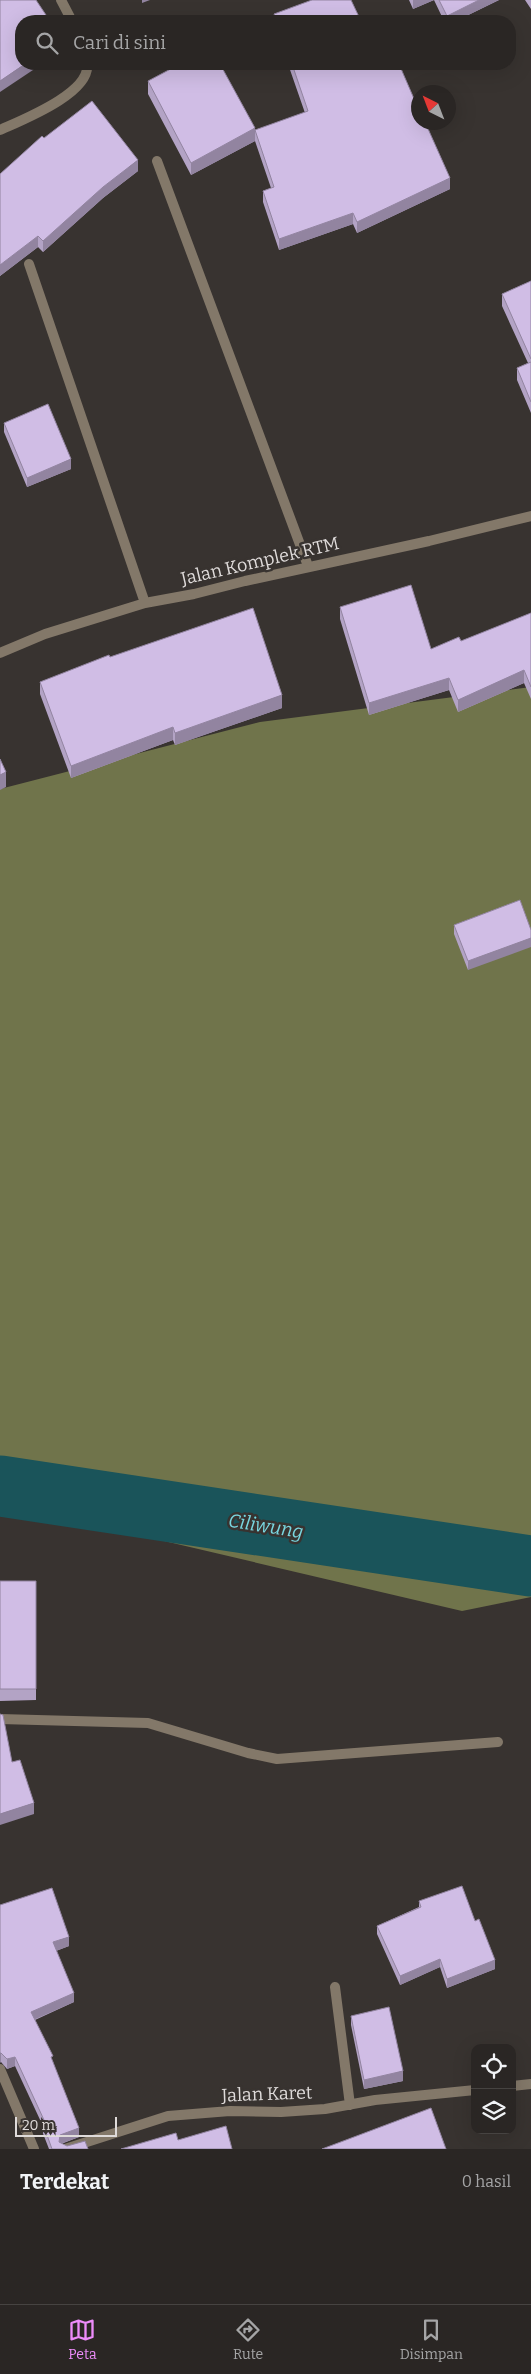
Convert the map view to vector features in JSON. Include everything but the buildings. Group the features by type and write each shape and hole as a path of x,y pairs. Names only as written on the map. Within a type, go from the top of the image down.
{"street":[{"path":"61,0 69,15"},
{"path":"0,130 48,107 67,94 80,84 87,70"},
{"path":"157,160 308,566"},
{"path":"29,264 145,603"},
{"name":"Jalan Komplek RTM","path":"0,653 46,634 145,603 194,594 308,566 429,541 531,516"},
{"path":"0,1719 148,1723 248,1753 277,1759 498,1742"},
{"path":"335,1987 350,2105"},
{"path":"0,2069 34,2149"},
{"path":"516,2086 531,2084"},
{"name":"Jalan Karet","path":"64,2149 168,2116 230,2111 282,2112 471,2090"}],"green space":[{"path":"531,687 531,1597 462,1611 66,1518 0,1515 0,789 260,722"}],"waterway":[{"name":"Ciliwung","path":"0,1486 531,1566"}]}
